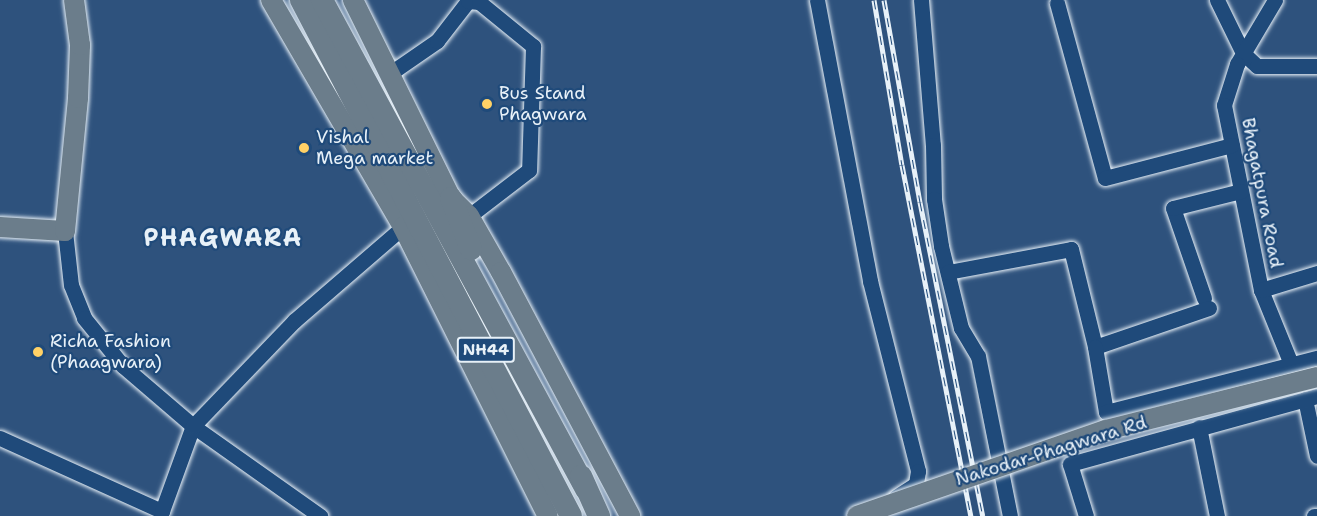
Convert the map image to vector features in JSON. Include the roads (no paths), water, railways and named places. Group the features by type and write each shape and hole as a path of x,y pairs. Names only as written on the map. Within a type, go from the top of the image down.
{"highway":[{"name":"NH44","path":"301,0 586,489 599,516"},
{"name":"NH44","path":"322,0 571,516"},
{"path":"451,198 461,227 562,430 586,489"},
{"path":"403,227 422,254 512,422 560,494"}],"main road":[{"path":"0,227 65,231 78,98 80,45 74,0"},
{"path":"271,0 403,227 548,516"},
{"path":"353,0 392,72 451,198 469,216 630,516"},
{"name":"Nakodar-Phagwara Rd","path":"857,516 1106,430 1317,377"}],"street":[{"path":"818,0 870,281 918,471 916,484 864,516"},
{"path":"921,0 933,145 934,199 961,328 978,356 1010,516"},
{"path":"1217,0 1243,53 1257,66 1317,66"},
{"name":"Bhagatpura Road","path":"1275,0 1243,53 1224,105 1261,290 1291,364"},
{"path":"392,72 437,40 468,1 479,2 532,46 529,170 469,216"},
{"path":"1057,3 1105,178 1232,145"},
{"path":"1095,346 1206,303 1173,208 1241,191"},
{"path":"0,438 162,511 193,426 294,321 403,227"},
{"path":"65,231 71,285 84,318 123,366 193,426 320,516"},
{"path":"948,272 1071,249 1095,346 1106,412 1317,358"},
{"path":"1261,290 1317,273"},
{"path":"1086,516 1070,464 1311,398 1317,456"},
{"path":"1199,427 1217,516"}],"railway":[{"path":"874,0 902,165 971,516"},
{"path":"884,0 920,202 983,516"}],"place":[{"name":"Bus Stand Phagwara","path":"487,104"},
{"name":"Vishal Mega market","path":"304,148"},
{"name":"Richa Fashion (Phaagwara)","path":"38,352"}],"district":[{"name":"PHAGWARA","path":"223,239"}]}
